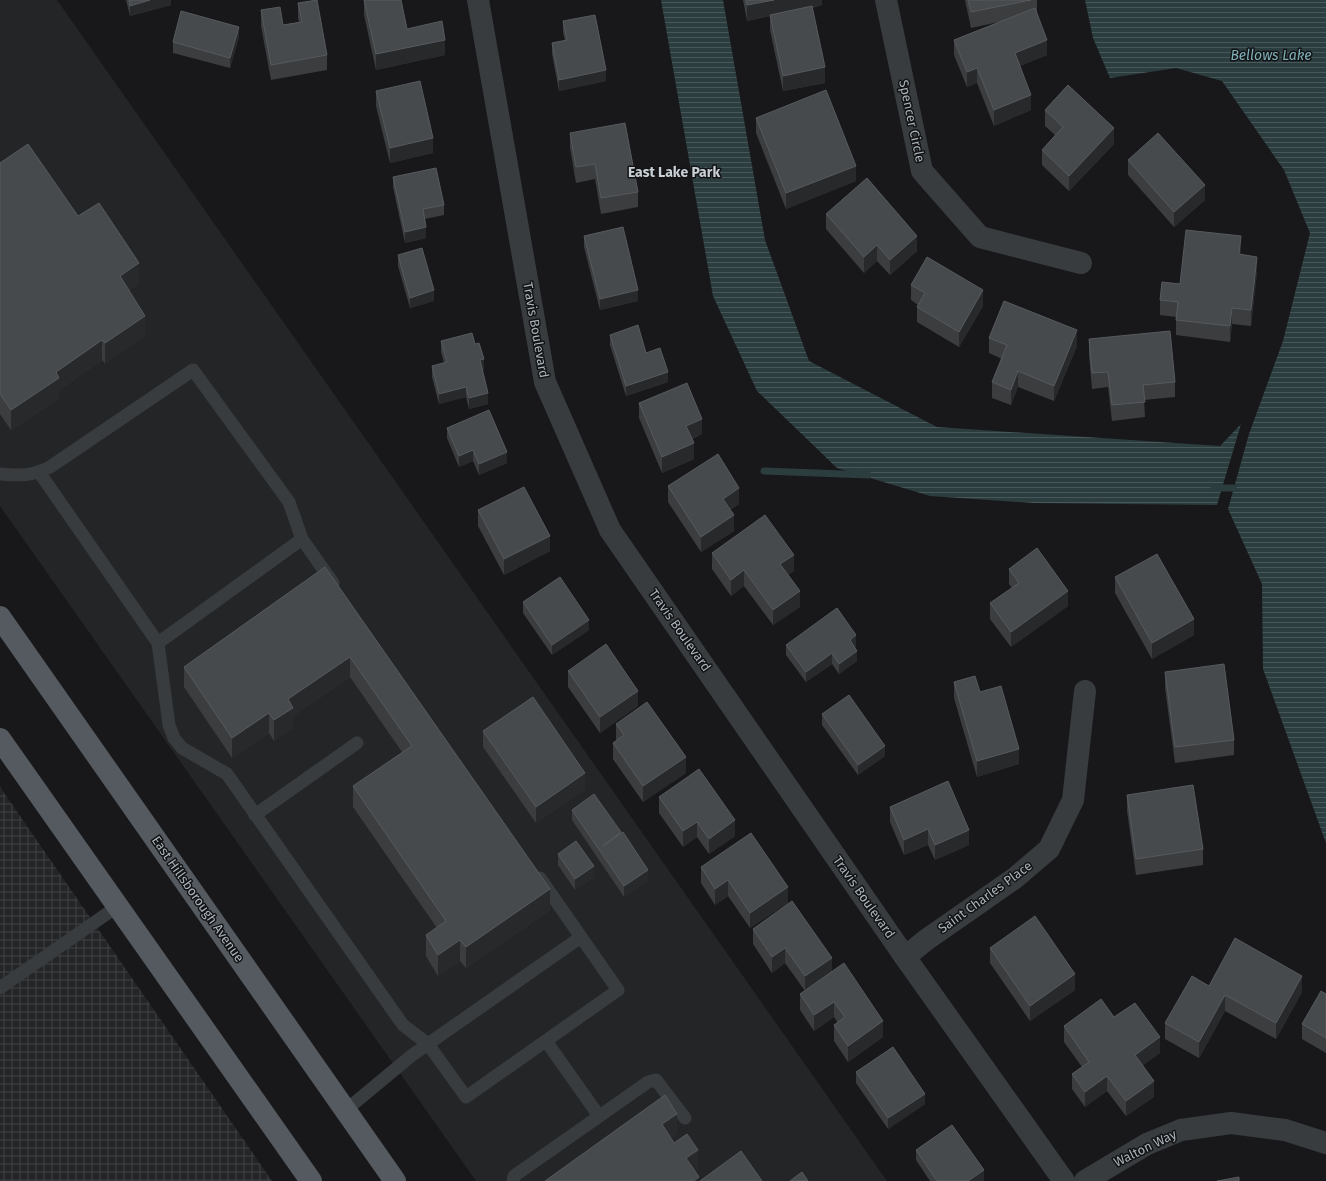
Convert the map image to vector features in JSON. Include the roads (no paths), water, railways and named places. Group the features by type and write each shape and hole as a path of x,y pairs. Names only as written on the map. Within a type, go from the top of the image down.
{"main road":[{"name":"East Hillsborough Avenue","path":"0,617 396,1181"},
{"path":"0,739 311,1181"}],"street":[{"name":"Travis Boulevard","path":"478,0 545,382 610,530 905,957 1064,1181"},
{"name":"Spencer Circle","path":"886,0 922,171 980,237 1081,263"},
{"name":"Saint Charles Place","path":"905,957 926,940 1015,878 1049,849 1073,800 1085,691"},
{"name":"Walton Way","path":"1085,1181 1147,1144 1181,1130 1231,1123 1285,1130 1326,1143"}],"lane":[{"path":"0,474 20,476 38,472 50,467 193,370 289,502 302,539 339,591"},
{"path":"38,472 158,643 169,725 174,738 182,748 227,774 404,1026 428,1044 466,1097 618,990 531,865"},
{"path":"158,643 302,539"},
{"path":"256,815 357,744"},
{"path":"0,988 118,906"},
{"path":"346,1110 411,1056 581,937"},
{"path":"546,1041 599,1116"},
{"path":"513,1181 514,1176 648,1082 656,1080 684,1118"}],"water":[{"path":"661,0 723,0 765,240 809,361 937,427 1220,446 1241,424 1217,505 1034,503 930,496 837,468 757,391 713,296"},
{"name":"Bellows Lake","path":"1085,0 1326,0 1326,843 1263,669 1262,584 1228,509 1249,434 1283,341 1310,233 1284,170 1222,81 1176,68 1110,78 1093,38"}],"waterway":[{"path":"764,471 868,475"},
{"path":"1214,488 1233,488"}],"district":[{"name":"East Lake Park","path":"674,172"}]}
